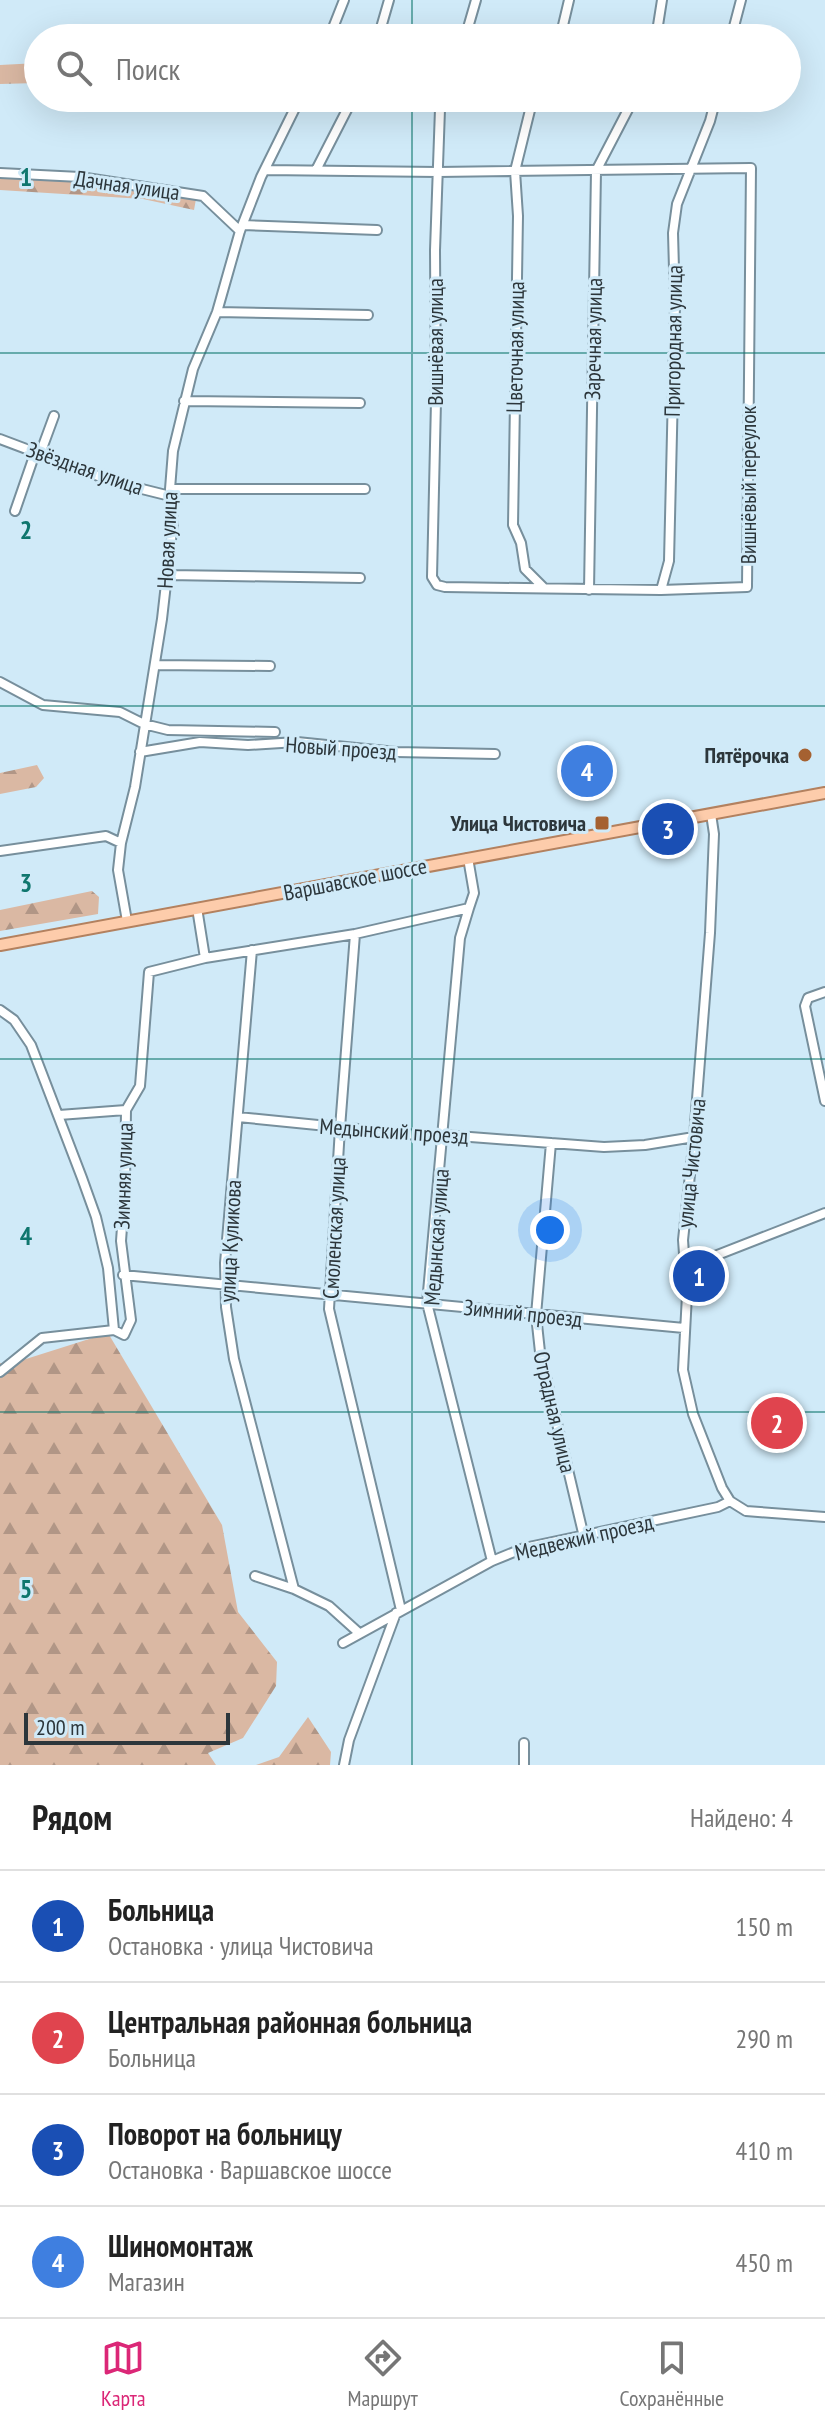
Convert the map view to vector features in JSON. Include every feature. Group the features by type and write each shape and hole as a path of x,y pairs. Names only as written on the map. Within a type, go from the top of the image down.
{"main road":[{"name":"Варшавское шоссе","path":"0,945 825,793"}],"street":[{"path":"335,24 344,0"},
{"path":"382,24 389,0"},
{"path":"469,24 476,0"},
{"path":"563,24 569,0"},
{"path":"658,24 662,0"},
{"path":"735,24 741,0"},
{"name":"Новая улица","path":"127,921 118,870 144,724 150,706 168,575 173,522 170,493 173,451 193,369 217,312 242,228 293,112"},
{"path":"316,170 346,112"},
{"name":"Вишнёвая улица","path":"437,585 432,577 440,112"},
{"name":"Цветочная улица","path":"530,112 515,171 518,216 513,525 521,543 525,569 544,588"},
{"name":"Заречная улица","path":"589,590 596,171 627,112"},
{"name":"Пригородная улица","path":"661,590 669,561 675,305 673,233 677,204 712,112"},
{"name":"Вишнёвый переулок","path":"437,585 589,590 747,587 751,168 689,170"},
{"path":"265,170 689,170"},
{"name":"Дачная улица","path":"0,173 80,177 203,196 242,228"},
{"path":"242,228 377,230"},
{"path":"217,312 368,315"},
{"path":"184,401 360,403"},
{"path":"15,511 33,459 40,454 54,416"},
{"name":"Звёздная улица","path":"0,439 114,482 170,493 365,489"},
{"path":"168,575 360,578"},
{"path":"155,665 270,666"},
{"path":"0,682 43,705 115,711 144,724 191,732 275,732"},
{"name":"Новый проезд","path":"140,752 200,742 248,745 297,742 396,752 495,754"},
{"name":"улица Чистовича","path":"711,814 714,834 713,892 683,1240 687,1295 683,1370 686,1395 722,1488 730,1501"},
{"path":"0,851 106,836 121,843"},
{"name":"Медынская улица","path":"468,858 474,893 460,938 427,1303 492,1561"},
{"path":"197,908 205,958 355,934 469,908"},
{"name":"Смоленская улица","path":"355,934 329,1309 399,1611"},
{"name":"улица Куликова","path":"252,950 225,1285 234,1359 294,1589"},
{"name":"Зимняя улица","path":"114,1330 124,1335 131,1320 121,1241 126,1110 140,1086 149,972 205,958"},
{"path":"825,992 808,998 805,1006 825,1101"},
{"path":"0,1010 14,1020 31,1045 96,1217 108,1268 114,1330 42,1338 0,1372"},
{"path":"59,1115 126,1110"},
{"name":"Медынский проезд","path":"238,1117 437,1137 444,1135 604,1147 645,1145 694,1137"},
{"name":"Отрадная улица","path":"551,1143 536,1315 540,1352 584,1537"},
{"path":"684,1268 825,1213"},
{"path":"101,1238 121,1241"},
{"name":"Зимний проезд","path":"123,1275 684,1328"},
{"path":"730,1501 746,1511 825,1517"},
{"name":"Медвежий проезд","path":"343,1643 492,1561 524,1548 718,1507 730,1501"},
{"path":"255,1576 294,1589 329,1606 359,1633"},
{"path":"344,1765 349,1740 399,1611"},
{"path":"524,1743 524,1765"}],"green space":[{"path":"24,64 24,83 0,84 0,65"},
{"path":"0,174 49,175 196,199 194,210 143,199 0,190"},
{"path":"37,765 44,778 36,787 0,794 0,773"},
{"path":"92,891 99,897 98,914 0,931 0,910"},
{"path":"108,1333 222,1525 238,1612 277,1662 276,1686 243,1738 208,1753 216,1765 0,1765 0,1363 7,1365"},
{"path":"308,1717 331,1752 330,1765 256,1765 279,1757"}],"place":[{"name":"Пятёрочка","path":"805,755"},
{"name":"Шиномонтаж","path":"587,771"},
{"name":"Улица Чистовича","path":"602,823"},
{"name":"Поворот на больницу","path":"668,829"},
{"name":"Больница","path":"699,1276"},
{"name":"Центральная районная больница","path":"777,1423"}]}
